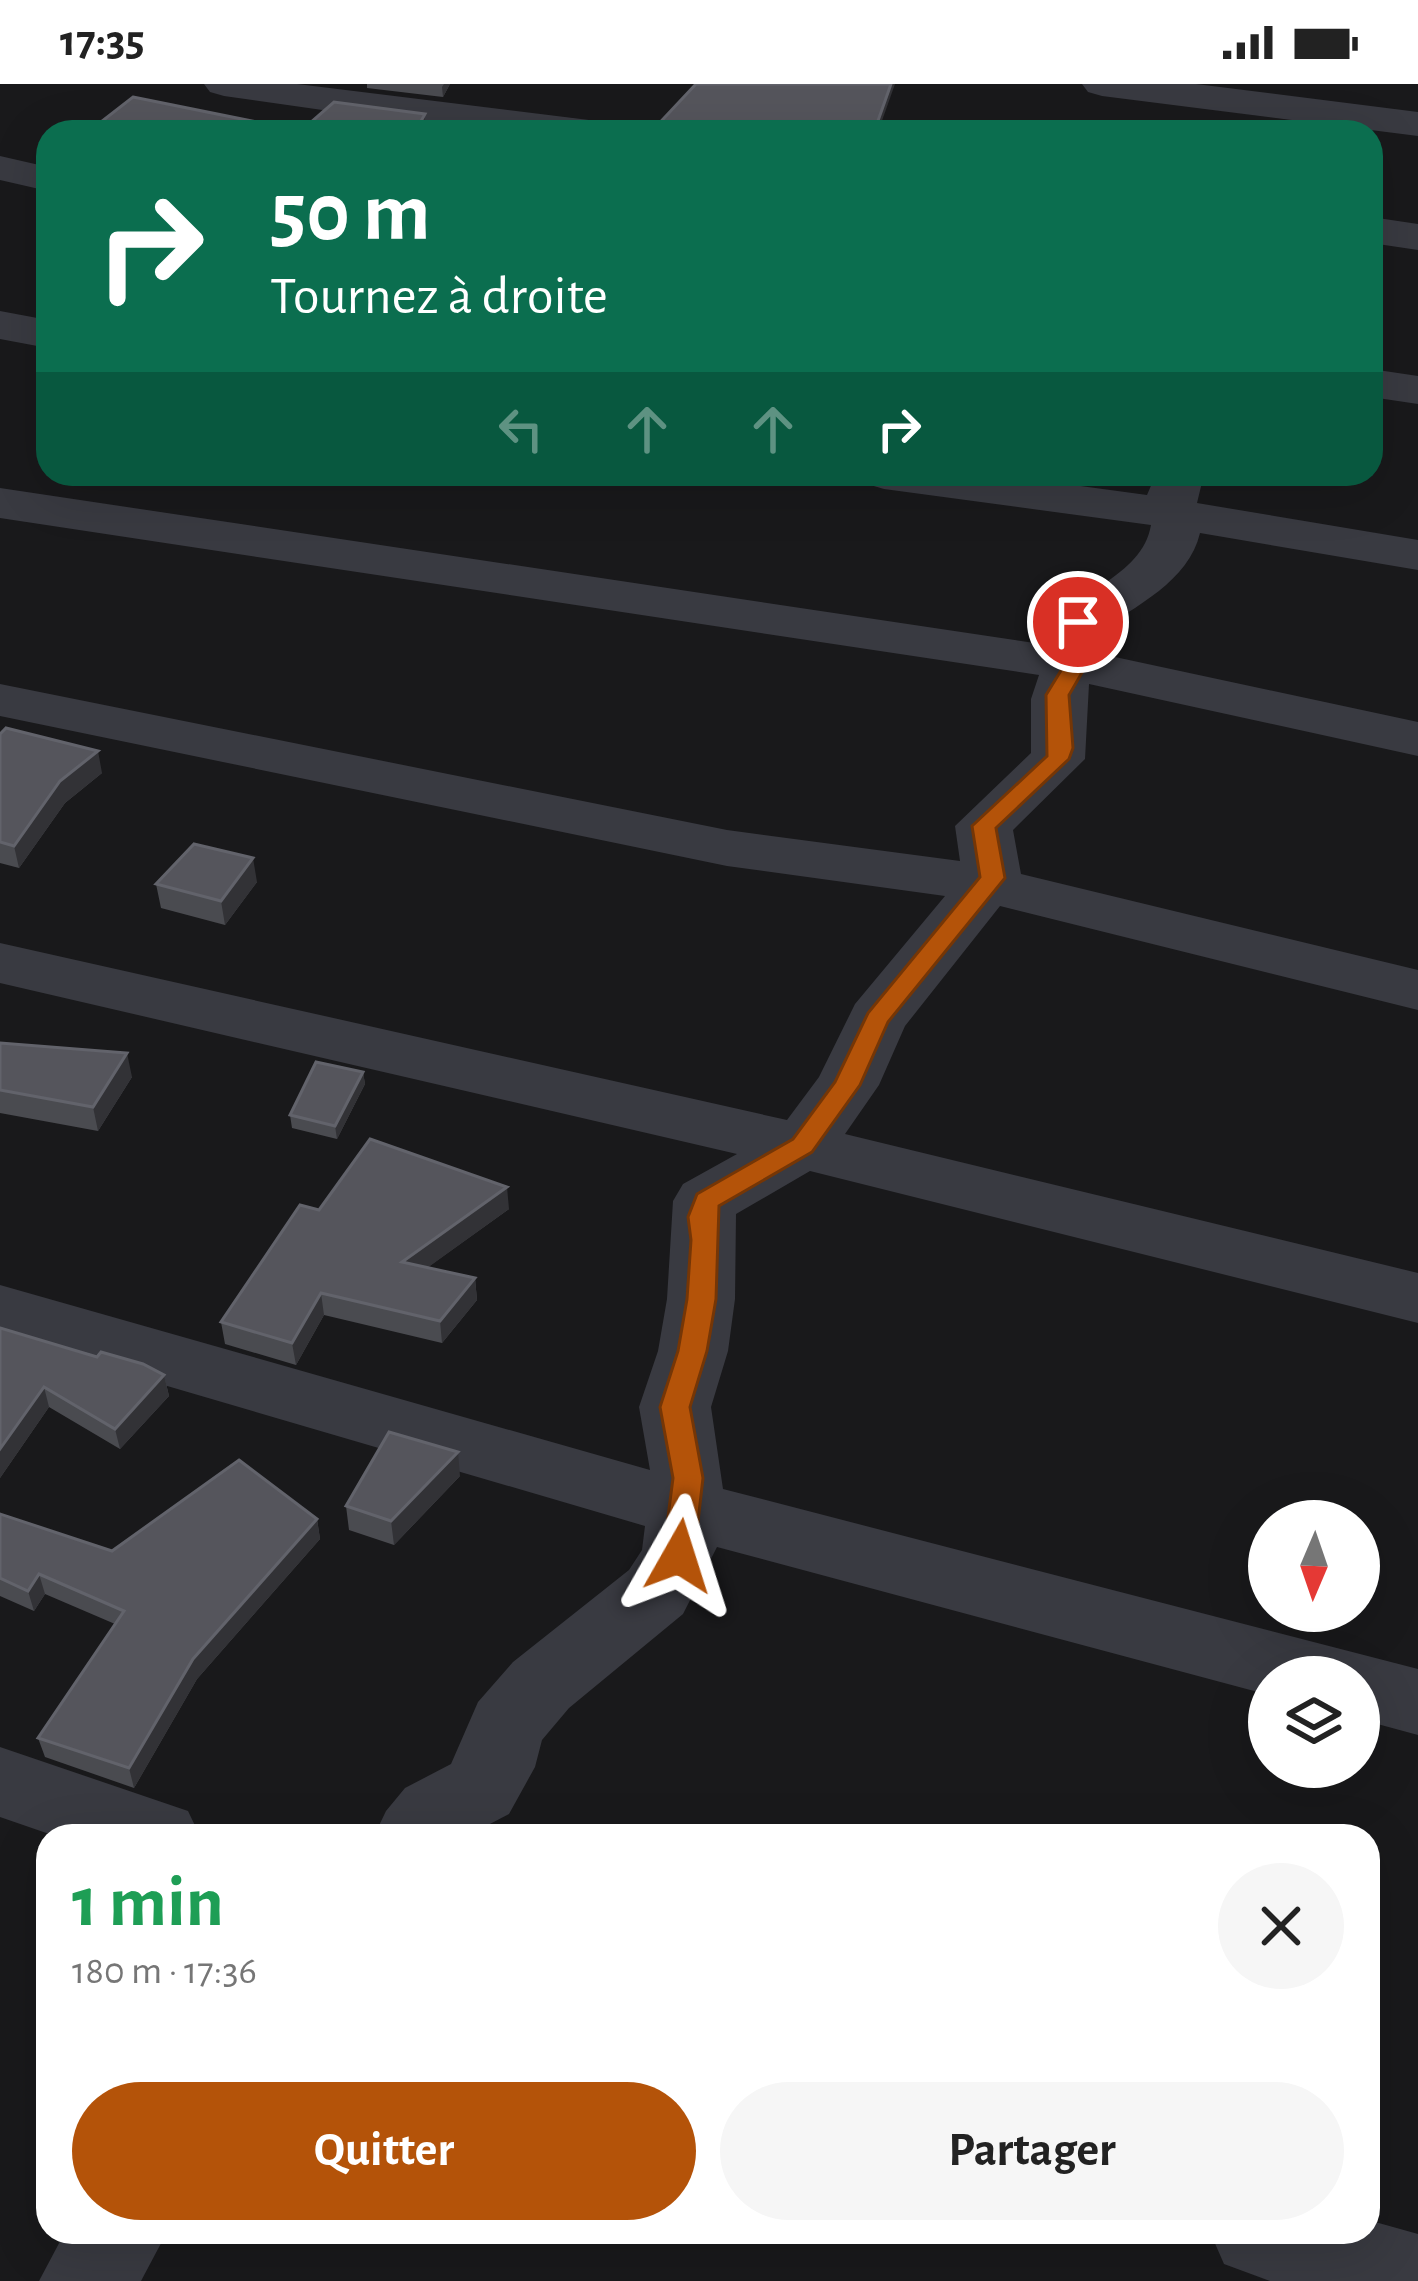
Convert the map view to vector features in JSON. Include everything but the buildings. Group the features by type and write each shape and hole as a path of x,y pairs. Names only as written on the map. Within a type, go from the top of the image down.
{"street":[{"path":"224,84 478,120"},
{"path":"1102,84 1335,120"},
{"path":"1378,120 1399,84"},
{"path":"1383,126 1418,124"},
{"path":"0,168 36,176"},
{"path":"1383,232 1418,237"},
{"path":"0,325 36,332"},
{"path":"1383,385 1418,390"},
{"path":"1059,486 1175,494 1418,555"},
{"path":"425,1824 434,1813 480,1789 495,1767 506,1726 541,1685 656,1592 679,1556 688,1478 675,1407 693,1351 701,1299 706,1201 802,1146 847,1085 877,1019 994,872 985,851 984,826 1057,759 1063,737 1058,695 1076,664 1071,632 1078,622 1152,572 1176,532 1175,494"},
{"path":"0,503 1076,664 1418,739"},
{"path":"0,700 728,848 983,883 1418,990"},
{"path":"0,963 802,1146 1418,1298"},
{"path":"0,1311 682,1508 1248,1657"},
{"path":"1380,1692 1418,1702"},
{"path":"0,1782 124,1824"},
{"path":"85,2281 112,2244"},
{"path":"1296,2244 1418,2280"}],"route":[{"path":"679,1556 688,1478 675,1407 693,1351 701,1299 706,1201 802,1146 847,1085 877,1019 983,883 992,878 984,826 1057,759 1062,748 1058,695 1076,664 1071,632 1078,622"}]}
